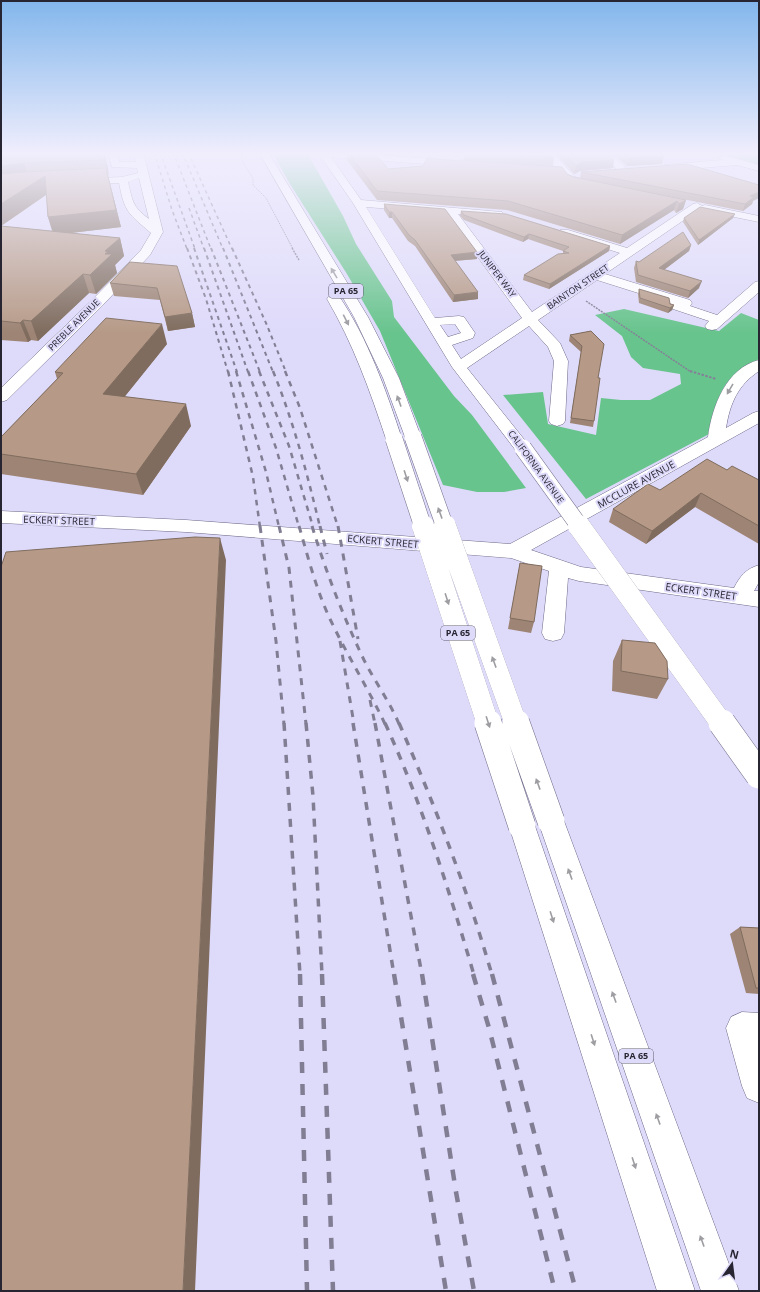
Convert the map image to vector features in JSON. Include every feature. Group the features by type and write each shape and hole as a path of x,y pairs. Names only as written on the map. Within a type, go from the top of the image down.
{"main road":[{"path":"136,212 157,232"},
{"path":"151,212 157,232"},
{"path":"285,212 292,225"},
{"name":"PA 65","path":"299,212 365,323 391,378 403,438 536,824 676,1291"},
{"name":"CALIFORNIA AVENUE","path":"364,212 459,367 523,448 759,775"},
{"name":"JUNIPER WAY","path":"451,212 530,319 555,346 561,361 562,378 557,421"},
{"path":"482,212 506,214"},
{"name":"BAINTON STREET","path":"459,367 688,212"},
{"path":"727,212 759,219"},
{"path":"557,230 629,252"},
{"name":"PREBLE AVENUE","path":"1,397 91,309 146,252 157,232"},
{"path":"130,251 146,252"},
{"path":"595,275 680,304 715,323 759,285"},
{"name":"PA 65","path":"326,285 346,319 377,387 403,438 536,824 720,1291"},
{"path":"431,322 459,320 468,333 468,335 444,343"},
{"path":"716,440 718,421 728,392 733,384 747,371 759,364"},
{"name":"MCCLURE AVENUE","path":"513,551 759,416"},
{"name":"ECKERT STREET","path":"1,517 88,520 194,527 513,551 578,574 750,598"},
{"path":"553,633 559,568"},
{"path":"750,598 748,580 759,572"},
{"path":"750,1029 759,1086"}],"path":[{"path":"272,212 299,260"},
{"path":"584,299 692,373 733,384"}],"green space":[{"path":"308,212 341,212 356,244 392,301 394,317 454,396 472,415 526,488 504,492 477,492 443,485 380,331 347,274"},
{"path":"624,309 719,331 741,313 759,320 759,359 736,374 723,388 711,433 586,499 503,395 543,392 548,424 596,435 601,398 650,400 681,384 680,374 643,368 631,357 622,336 595,315"}],"building":[{"path":"48,212 94,212 48,217"},
{"path":"392,212 447,212 477,252 451,255 478,292 454,295 415,240 409,235"},
{"path":"462,212 506,214 610,246 550,284 524,275 558,254 569,253 563,251 569,247 529,234 524,237 464,215"},
{"path":"546,212 659,212 622,235"},
{"path":"692,212 726,212 735,214 699,240 684,218"},
{"path":"1,226 120,238 105,251 108,252 105,254 112,254 90,275 83,274 31,321 23,320 20,323 1,321"},
{"path":"683,232 691,245 659,268 702,281 690,291 638,275 636,261 639,262"},
{"path":"130,262 177,266 192,313 165,317 157,288 110,283"},
{"path":"639,289 669,298 670,304 674,305 670,308 640,298"},
{"path":"106,318 162,324 103,394 186,404 136,474 1,454 1,437 63,373 55,372"},
{"path":"591,331 604,344 598,378 600,378 594,421 571,418 582,346 570,335"},
{"path":"707,459 727,470 732,466 759,480 759,526 701,493 652,531 613,509 648,484 660,490"},
{"path":"195,537 220,538 183,1291 1,1291 1,567 6,552"},
{"path":"520,563 542,566 534,622 510,618"},
{"path":"622,640 655,643 667,661 668,679 621,671"},
{"path":"740,927 759,928 759,988 756,988"}],"railway":[{"path":"173,212 187,249"},
{"path":"182,212 195,249"},
{"path":"191,212 204,249"},
{"path":"197,212 211,249"},
{"path":"207,212 223,249"},
{"path":"215,212 232,249"},
{"path":"187,248 206,299 228,372"},
{"path":"194,248 237,372"},
{"path":"204,248 248,372"},
{"path":"211,248 260,372"},
{"path":"223,248 273,372"},
{"path":"232,248 266,323 286,372"},
{"path":"228,371 253,477 260,527"},
{"path":"236,371 266,472 279,527"},
{"path":"248,371 276,448 299,527"},
{"path":"259,371 289,446 313,527"},
{"path":"273,371 300,448 320,527"},
{"path":"285,371 300,408 338,527"},
{"path":"260,526 276,641 284,724"},
{"path":"279,526 289,568 306,724"},
{"path":"299,526 325,608 385,724"},
{"path":"312,526 329,577 349,627 364,660 399,724"},
{"path":"320,526 327,554"},
{"path":"338,526 358,639"},
{"path":"340,641 354,724"},
{"path":"370,700 375,724"},
{"path":"284,723 300,975"},
{"path":"306,723 313,796 322,975"},
{"path":"353,723 394,975"},
{"path":"375,723 422,975"},
{"path":"385,723 423,816 455,911 474,975"},
{"path":"399,723 450,848 492,975"},
{"path":"300,974 307,1291"},
{"path":"322,974 333,1291"},
{"path":"394,974 446,1291"},
{"path":"422,974 456,1192 474,1291"},
{"path":"473,974 489,1028 555,1291"},
{"path":"492,974 576,1291"}]}
